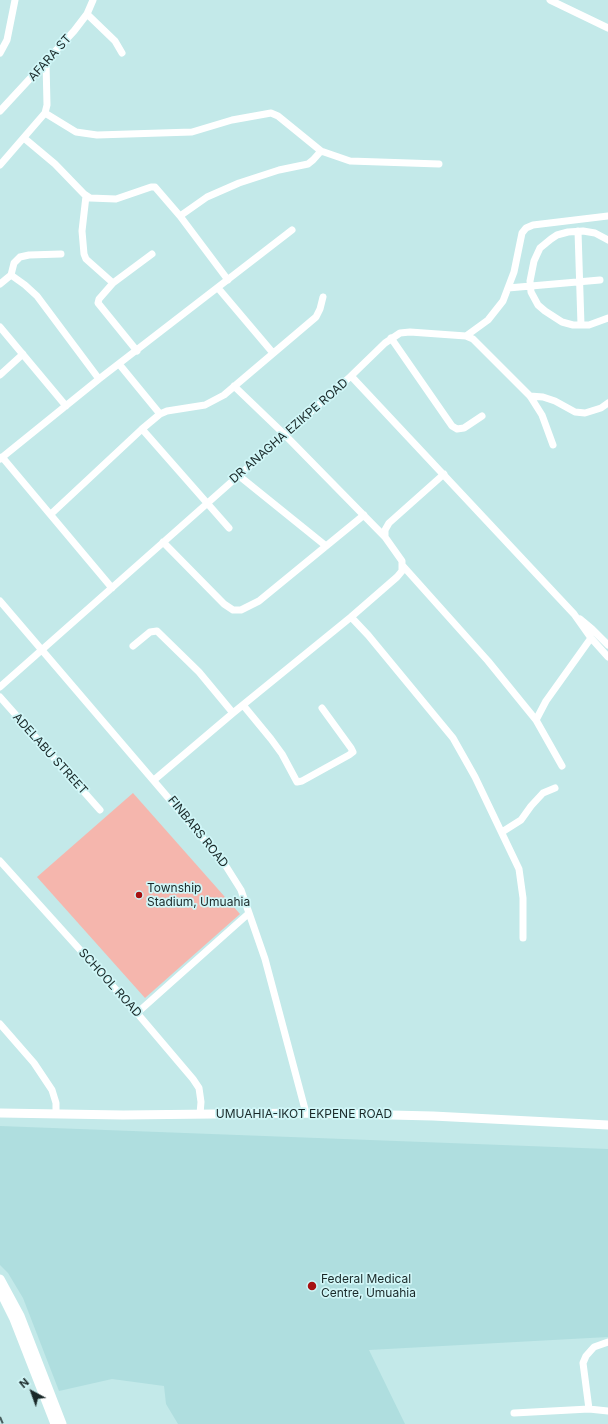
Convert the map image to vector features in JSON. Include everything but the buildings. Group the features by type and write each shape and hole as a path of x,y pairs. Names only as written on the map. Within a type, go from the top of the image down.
{"main road":[{"name":"UMUAHIA-IKOT EKPENE ROAD","path":"0,1113 306,1113 433,1116 608,1125"},
{"path":"0,1279 20,1316 55,1424"},
{"path":"0,1291 62,1424"}],"street":[{"path":"0,53 7,40 15,0"},
{"name":"AFARA ST","path":"0,111 46,62 87,14 93,0"},
{"path":"550,0 608,28"},
{"path":"87,14 115,41 122,53"},
{"path":"0,165 45,113 47,106 46,62"},
{"path":"45,113 76,132 97,135 192,132 232,120 271,113 278,116 321,151 350,161 440,164"},
{"path":"24,138 55,164 86,196 90,198 116,199 155,187 180,216 228,280"},
{"path":"180,216 207,197 239,183 279,170 308,164 321,151"},
{"path":"86,196 82,231 84,254 86,259 113,283"},
{"path":"466,336 488,320 503,301 514,272 522,233 526,228 532,225 608,216"},
{"path":"112,588 51,514 1,458 99,379 292,230"},
{"path":"578,230 581,325"},
{"path":"608,240 594,233 578,230 551,238 540,248 532,268 530,286 535,301 545,312 562,322 589,325 608,318"},
{"path":"0,284 11,275 14,263 20,257 29,255 61,254"},
{"path":"137,350 98,303 99,299 113,283 152,254"},
{"path":"11,275 37,296 99,379"},
{"path":"508,288 600,280"},
{"path":"218,288 273,353"},
{"path":"51,514 160,414 167,411 205,405 224,394 316,317 320,310 323,297"},
{"path":"0,327 66,406"},
{"path":"351,376 391,338 400,333 410,332 466,336 473,340 530,396 542,414 553,445"},
{"path":"391,338 452,426 464,428 482,416"},
{"path":"0,375 23,354"},
{"path":"119,364 160,414"},
{"name":"DR ANAGHA EZIKPE ROAD","path":"0,687 351,376 574,614"},
{"path":"234,386 384,533 402,561 403,566 488,661 536,720 562,766"},
{"path":"530,396 543,397 555,401 575,412 585,413 600,408 608,403"},
{"path":"142,430 229,528"},
{"path":"384,533 389,523 444,474"},
{"path":"238,475 326,546"},
{"path":"163,542 224,604 233,610 241,610 259,601 364,515"},
{"path":"154,780 232,713 351,617 397,577 402,571 403,566"},
{"name":"FINBARS ROAD","path":"0,601 224,863 240,890 265,959 306,1113"},
{"path":"574,614 591,638 608,657"},
{"path":"574,614 608,645"},
{"path":"351,617 368,635 453,738 502,832 519,869 523,898 523,938"},
{"path":"133,646 150,632 157,631 199,672 232,713"},
{"path":"536,720 546,701 591,638"},
{"name":"ADELABU STREET","path":"0,697 100,810"},
{"path":"243,705 272,739 297,782 302,781 353,752 352,748 322,708"},
{"path":"502,832 521,820 543,793 555,788"},
{"name":"SCHOOL ROAD","path":"0,861 137,1013 193,1079 199,1088 202,1102 200,1114"},
{"path":"137,1013 248,914"},
{"path":"0,1024 34,1063 52,1090 56,1103 56,1114"},
{"path":"589,1409 583,1363 586,1356 594,1347 608,1342"},
{"path":"514,1413 589,1409 608,1411"}],"shaded area":[{"name":"Township Stadium, Umuahia","path":"133,793 240,914 145,998 37,877"},
{"name":"Federal Medical Centre, Umuahia","path":"0,1126 608,1149 608,1337 369,1350 405,1424 178,1424 166,1404 164,1386 112,1379 59,1391 23,1298 8,1273 0,1265"}],"railway":[{"path":"0,1417 3,1424"}],"place":[{"name":"Township Stadium, Umuahia","path":"139,895"},
{"name":"Federal Medical Centre, Umuahia","path":"312,1286"}]}
